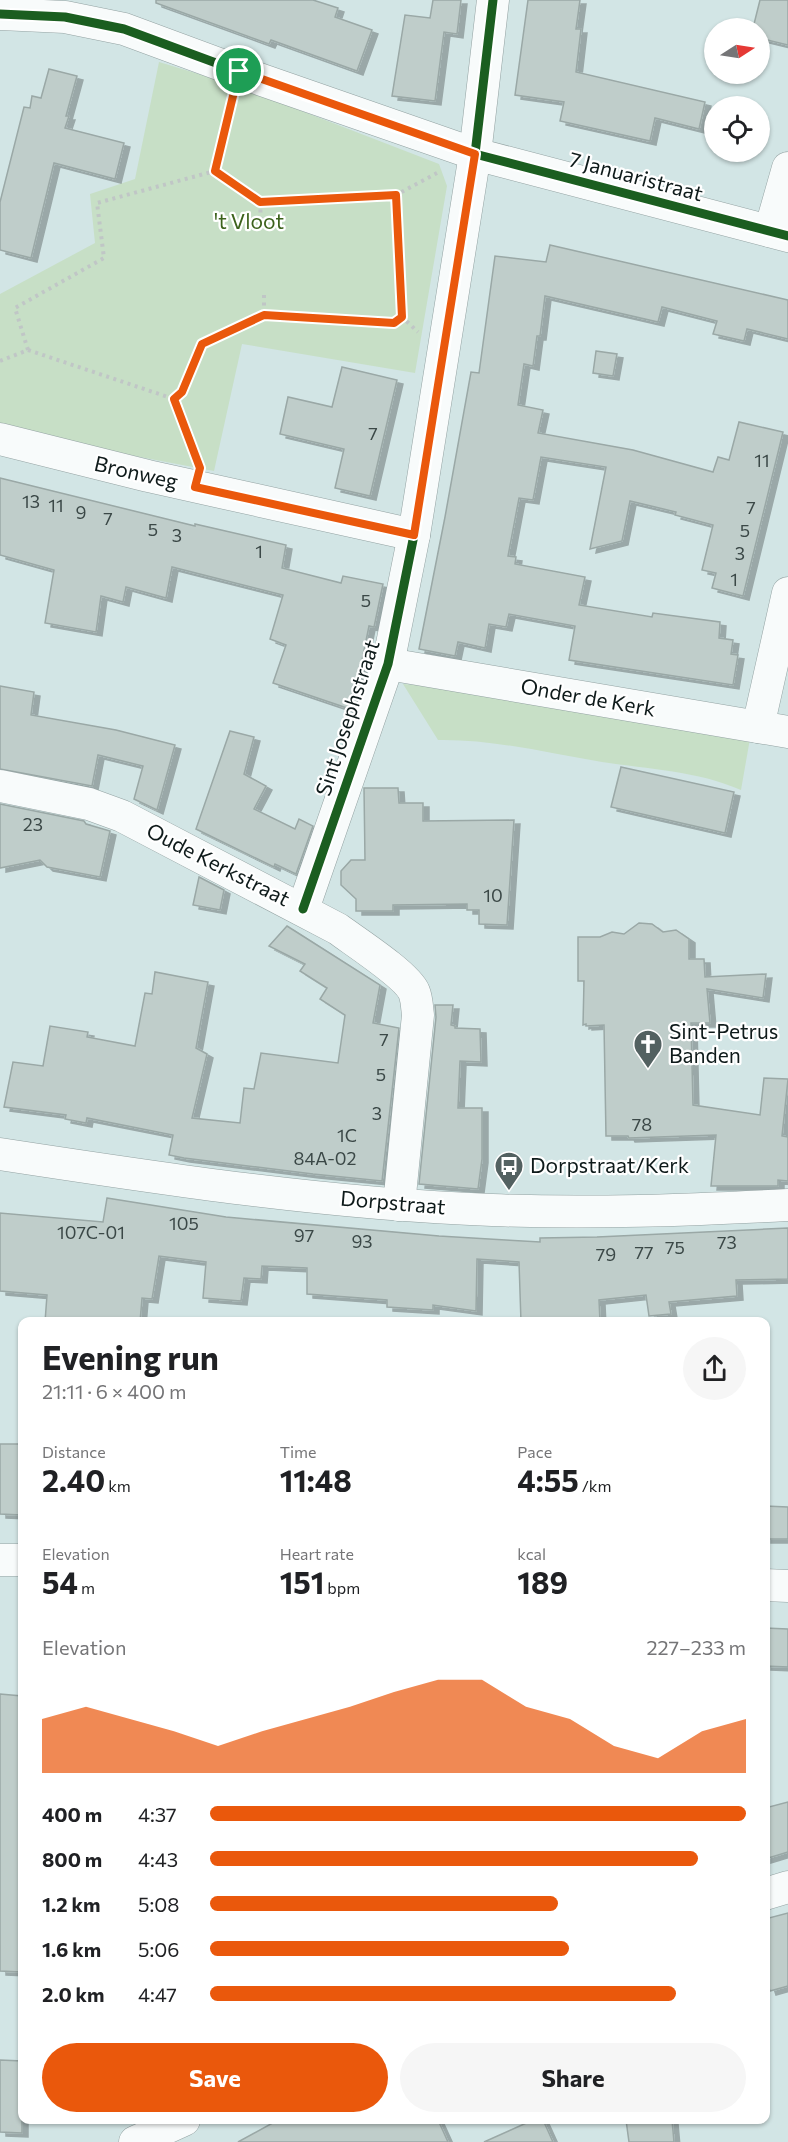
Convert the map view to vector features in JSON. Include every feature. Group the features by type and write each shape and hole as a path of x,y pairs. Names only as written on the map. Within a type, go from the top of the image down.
{"street":[{"name":"Sint Josephstraat","path":"303,909 388,664 414,535 475,154 493,0"},
{"name":"7 Januaristraat","path":"0,14 65,17 124,29 475,154 779,233"},
{"path":"779,233 788,168"},
{"name":"Bronweg","path":"0,440 195,487 414,535"},
{"path":"773,729 788,593"},
{"name":"Onder de Kerk","path":"388,664 773,729"},
{"name":"Oude Kerkstraat","path":"0,786 107,809 338,929 409,984 414,992 418,1015 399,1205"},
{"name":"Dorpstraat","path":"0,1154 132,1174 399,1205 598,1212 788,1205"},
{"path":"0,1560 18,1560"},
{"path":"770,1585 788,1586"},
{"path":"770,1892 788,1887"},
{"path":"135,2142 175,2124"}],"path":[{"path":"215,171 239,71"},
{"path":"28,350 15,308 105,258 97,203 215,171 260,202 396,195 475,154"},
{"path":"396,195 402,317 443,355"},
{"path":"260,202 261,223"},
{"path":"264,295 264,315"},
{"path":"174,399 182,392 202,344 264,315 394,323 402,317"},
{"path":"0,361 28,350 174,399"},
{"path":"174,399 200,468 195,487"}],"green space":[{"name":"'t Vloot","path":"159,62 232,84 439,164 447,186 415,373 242,344 214,471 124,454 0,423 0,294 95,243 90,194 135,179"},
{"path":"403,684 431,686 751,733 741,790 673,771 602,762 500,744 438,740"}],"building":[{"path":"156,0 313,0 338,8 335,17 372,30 357,71 271,40 269,44 156,3"},
{"path":"433,0 461,0 457,34 444,32 435,101 392,96 405,15 430,18"},
{"path":"528,0 580,0 576,29 581,29 576,72 704,102 704,106 699,129 655,118 650,141 560,121 564,102 515,95"},
{"path":"760,0 788,0 788,45 770,41 770,18 756,18"},
{"path":"49,69 77,76 65,128 124,143 115,179 54,163 31,258 0,250 0,202 24,107 30,108 32,96 41,98"},
{"path":"550,245 788,300 788,339 747,329 744,341 713,334 717,321 662,307 658,322 545,296 540,336 537,336 533,366 524,364 518,405 543,410 538,433 633,450 713,472 718,457 729,460 739,422 783,432 743,596 712,588 716,573 702,570 713,525 675,515 676,512 630,501 622,541 590,549 606,467 541,457 533,500 519,498 508,556 516,557 515,564 585,577 579,605 652,617 653,613 720,622 719,638 733,640 731,654 738,655 733,685 569,660 575,626 509,614 506,627 489,624 485,648 458,642 455,656 419,649 471,372 479,373 495,256 546,262"},
{"path":"596,351 617,354 613,376 593,373"},
{"path":"342,367 397,380 370,496 335,488 344,449 280,434 288,397 332,407"},
{"path":"0,478 195,526 195,524 286,545 282,568 341,583 343,576 383,584 374,627 369,626 357,685 361,686 353,710 273,683 286,645 270,639 283,595 172,567 166,598 126,587 123,602 101,596 96,632 45,623 54,570 0,555"},
{"path":"0,686 34,692 31,715 116,730 175,745 157,810 134,799 143,766 98,755 92,786 0,769"},
{"path":"230,731 254,737 244,774 266,786 254,809 295,829 299,819 313,826 296,874 275,864 274,867 196,829"},
{"path":"621,767 734,792 725,833 611,807"},
{"path":"364,788 398,788 399,803 423,803 423,821 514,820 507,925 479,924 479,910 467,910 467,904 393,905 393,911 356,911 356,899 341,885 341,871 351,860 365,860"},
{"path":"0,804 84,821 86,824 110,831 100,877 47,867 40,860 0,868"},
{"path":"199,877 224,890 220,910 193,905"},
{"name":"Sint-Petrus Banden","path":"639,923 652,924 663,932 676,930 689,939 689,959 704,959 705,977 766,974 763,998 707,989 710,1023 691,1023 693,1105 760,1115 764,1078 788,1079 782,1136 788,1137 788,1181 778,1180 778,1186 711,1186 716,1135 629,1138 628,1136 606,1136 604,1025 583,1025 584,981 578,981 578,937 600,937 612,932 624,934"},
{"path":"287,926 380,985 373,1023 399,1028 382,1181 184,1158 169,1155 173,1135 87,1118 86,1123 65,1119 66,1115 4,1107 13,1062 43,1066 50,1026 88,1032 87,1037 135,1046 145,993 152,994 155,972 208,982 196,1048 207,1054 192,1118 240,1123 244,1088 254,1089 261,1053 338,1063 345,1015 320,999 327,988 300,971 305,964 269,946"},
{"path":"435,1005 453,1005 451,1025 455,1028 480,1029 481,1062 460,1061 458,1108 482,1108 482,1159 478,1189 419,1184 436,1017"},
{"path":"107,1198 226,1217 439,1236 540,1242 540,1238 788,1228 788,1279 736,1280 737,1296 669,1302 671,1314 649,1316 646,1295 599,1300 600,1317 521,1317 519,1262 477,1259 476,1311 433,1305 433,1310 387,1307 387,1300 307,1294 307,1268 262,1266 261,1279 244,1278 241,1301 203,1298 206,1262 159,1256 152,1299 142,1298 140,1317 45,1317 47,1295 0,1291 0,1213 103,1222"},
{"path":"0,1444 18,1444 18,1515 0,1514"},
{"path":"770,1506 788,1507 788,1539 770,1539"},
{"path":"770,1628 788,1629 788,1667 770,1666"},
{"path":"0,1694 18,1696 18,1972 0,1971"},
{"path":"788,1802 788,1852 770,1857 770,1807"},
{"path":"788,1913 788,1986 770,1991 770,1918"},
{"path":"0,2060 18,2061 18,2124 22,2124 22,2133 0,2132"},
{"path":"271,2124 440,2124 448,2142 238,2142"},
{"path":"524,2124 545,2124 553,2142 484,2142"},
{"path":"627,2124 672,2124 674,2142 629,2142"}],"cycle path":[{"path":"303,909 388,664 414,535 475,154 493,0"},
{"path":"0,14 65,17 124,29 475,154 788,236"}],"place":[{"name":"Sint-Petrus Banden","path":"648,1070"},
{"name":"Dorpstraat/Kerk","path":"509,1192"}],"route":[{"path":"239,71 475,154 414,535 195,487 200,468 174,399 182,392 202,344 264,315 394,323 402,317 396,195 260,202 215,171 239,71"}]}
